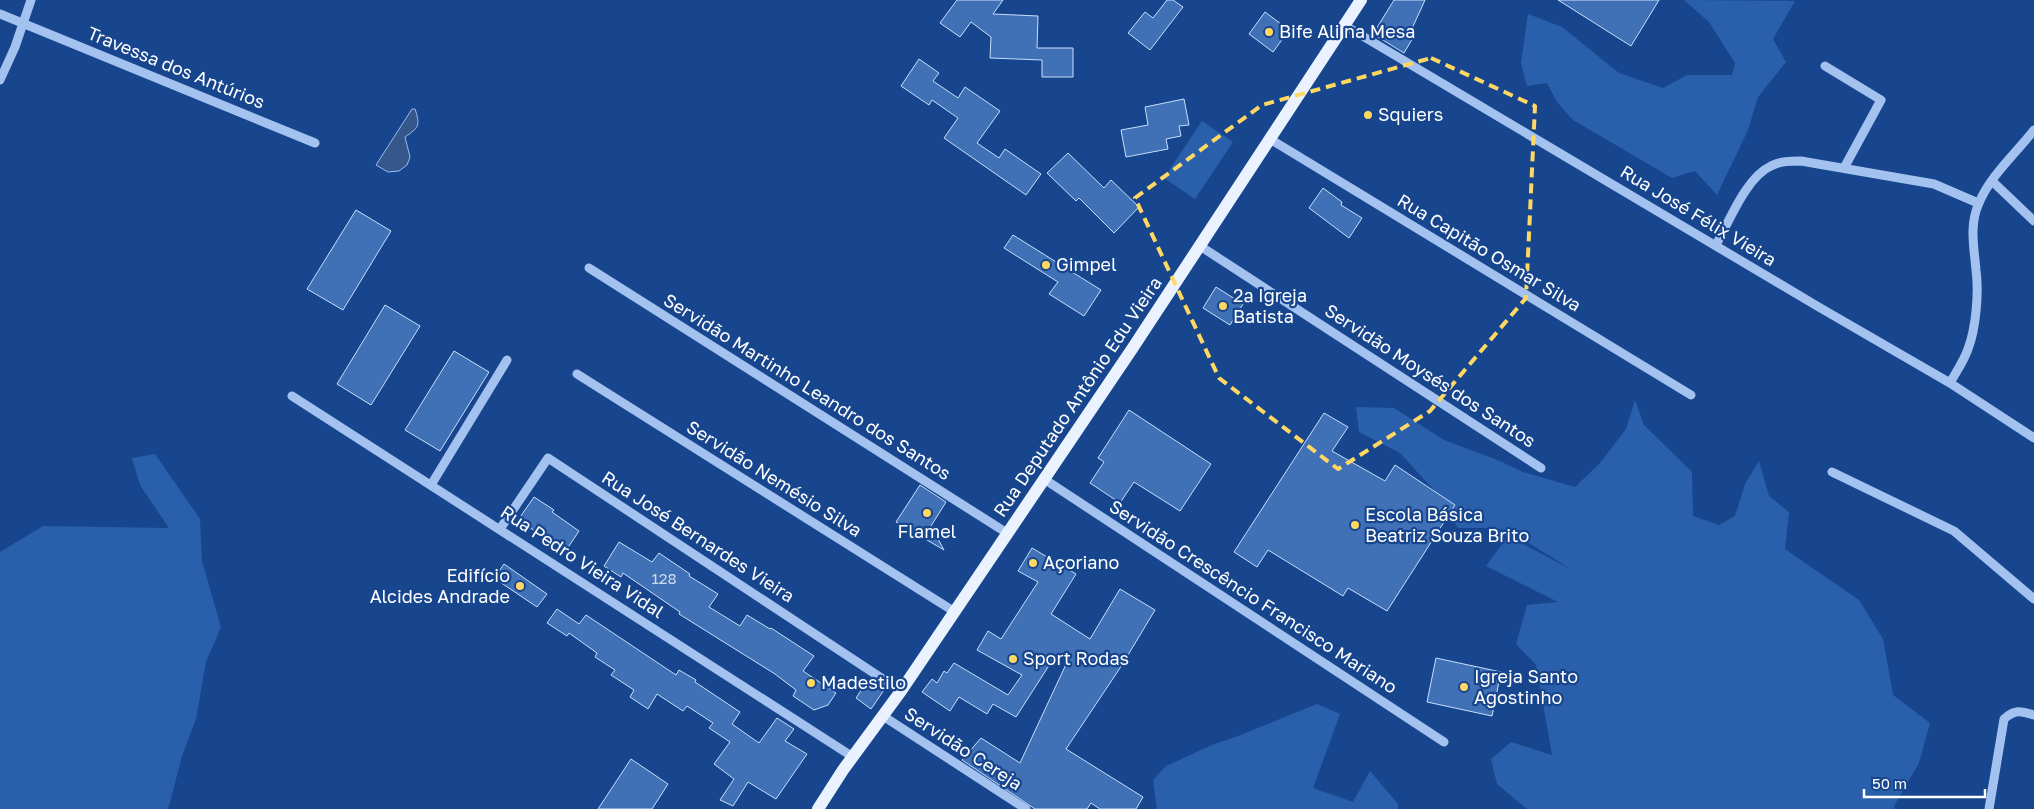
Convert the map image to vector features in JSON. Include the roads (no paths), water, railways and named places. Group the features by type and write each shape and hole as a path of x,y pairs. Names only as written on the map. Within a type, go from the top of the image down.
{"main road":[{"name":"Rua Deputado Antônio Edu Vieira","path":"818,809 1008,533 1200,246 1360,0"}],"street":[{"path":"0,80 24,23 31,0"},
{"name":"Travessa dos Antúrios","path":"0,14 315,142"},
{"name":"Rua José Félix Vieira","path":"1344,25 1950,383 2034,438"},
{"path":"1825,66 1881,100 1844,168"},
{"path":"1950,383 1968,350 1973,334 1976,271 1972,251 1972,233 1978,203 1992,181 2034,130"},
{"name":"Rua Capitão Osmar Silva","path":"1270,139 1691,395"},
{"path":"1716,245 1750,183 1759,172 1771,165 1785,162 1801,161 1934,184 1978,203"},
{"path":"1992,181 2034,221"},
{"name":"Servidão Moysés dos Santos","path":"1200,246 1541,468"},
{"name":"Servidão Martinho Leandro dos Santos","path":"589,268 1008,533"},
{"path":"431,485 507,360"},
{"name":"Servidão Nemésio Silva","path":"577,374 955,612"},
{"name":"Rua Pedro Vieira Vidal","path":"292,396 853,757"},
{"name":"Rua José Bernardes Vieira","path":"500,529 548,458 901,691"},
{"path":"1832,472 1954,531 2034,599"},
{"name":"Servidão Crescêncio Francisco Mariano","path":"1044,479 1444,742"},
{"path":"1989,809 2004,719 2011,712 2034,714"},
{"name":"Servidão Cereja","path":"883,716 1026,809"}],"place":[{"name":"Bife Ali na Mesa","path":"1269,32"},
{"name":"Squiers","path":"1368,115"},
{"name":"Gimpel","path":"1046,265"},
{"name":"2ª Igreja Batista","path":"1223,306"},
{"name":"Flamel","path":"927,513"},
{"name":"Escola Básica Beatriz Souza Brito","path":"1355,525"},
{"name":"Açoriano","path":"1033,563"},
{"name":"Edifício Alcides Andrade","path":"520,586"},
{"name":"Sport Rodas","path":"1013,659"},
{"name":"Madestilo","path":"811,683"},
{"name":"Igreja Santo Agostinho","path":"1464,687"}]}
